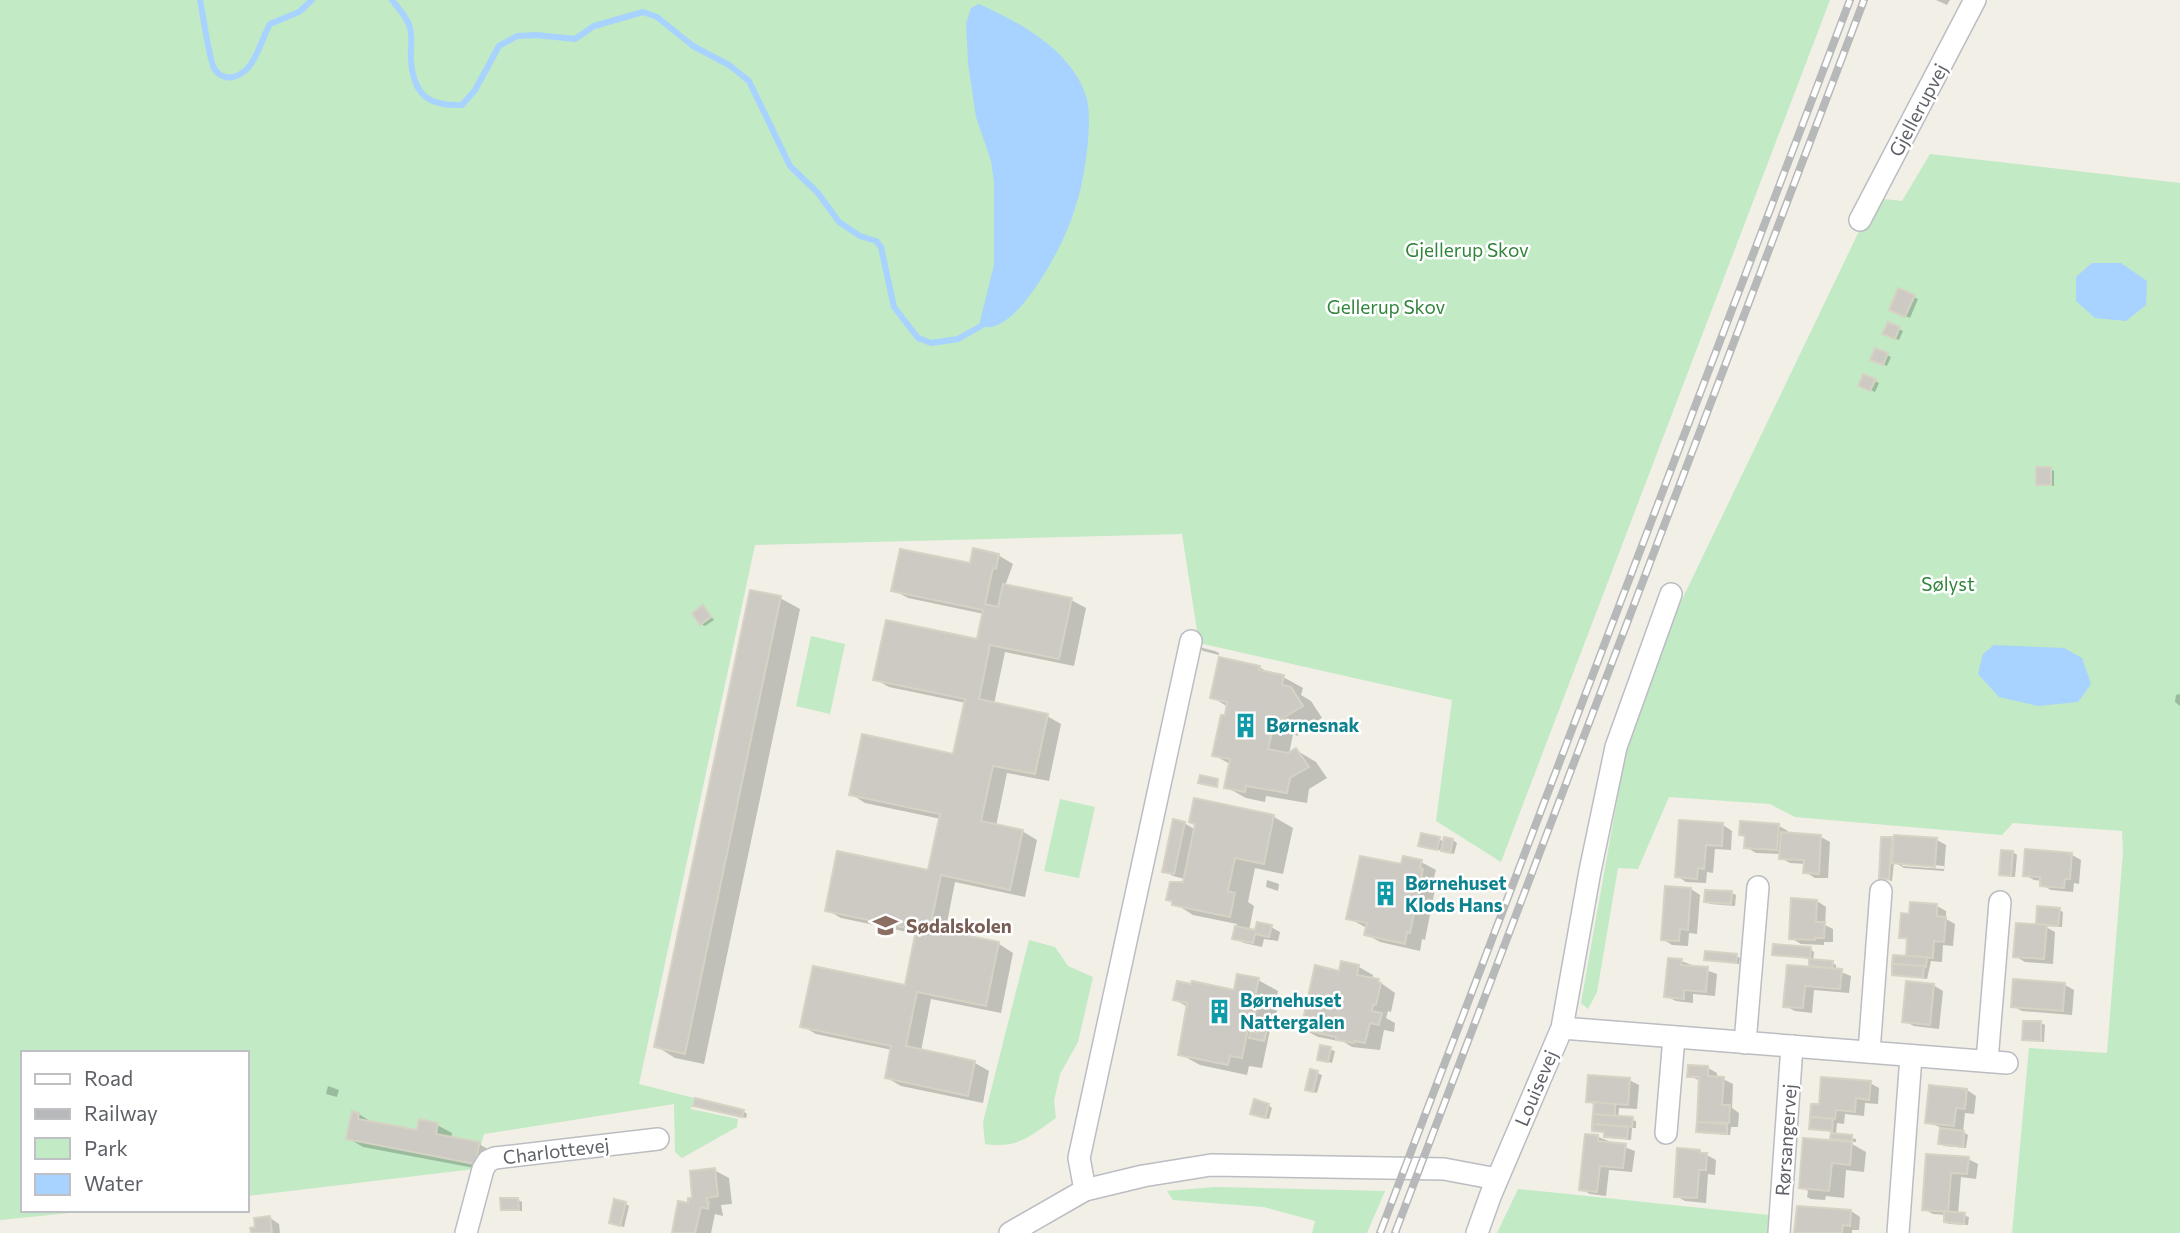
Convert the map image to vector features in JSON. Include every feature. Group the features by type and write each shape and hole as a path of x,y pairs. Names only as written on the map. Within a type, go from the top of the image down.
{"street":[{"name":"Gjellerupvej","path":"1860,220 1975,0"},
{"name":"Louisevej","path":"1477,1233 1497,1179 1562,1028 1590,871 1616,747 1671,594"},
{"path":"1085,1190 1079,1158 1191,641"},
{"path":"1745,1043 1758,887"},
{"path":"1870,1052 1881,891"},
{"path":"1562,1028 1997,1062 2000,902"},
{"path":"1666,1133 1674,1037"},
{"name":"Rørsangervej","path":"1779,1233 1792,1046"},
{"path":"1898,1233 1911,1056"},
{"name":"Charlottevej","path":"466,1233 483,1169 488,1161 658,1139"},
{"path":"1010,1233 1085,1190 1211,1165 1444,1169 1497,1179"}],"green space":[{"name":"Gjellerup Skov","path":"0,0 1830,0 1501,862 1436,821 1452,700 1199,643 1182,534 755,545 639,1084 694,1098 691,1109 738,1119 737,1127 682,1158 675,1152 674,1104 484,1134 474,1169 248,1196 248,1051 21,1051 21,1212 79,1212 0,1220"},
{"name":"Sølyst","path":"1930,154 2180,183 2180,1233 2012,1233 2029,1048 2107,1053 2123,852 2122,831 2013,823 2002,835 1795,817 1770,804 1669,797 1638,869 1618,868 1597,992 1588,1009 1581,1003 1627,744 1666,628 1672,625 1875,198 1902,201"},
{"path":"811,636 845,644 830,714 796,706"},
{"path":"1060,799 1095,807 1079,878 1044,871"},
{"path":"1029,940 1055,947 1068,966 1093,977 1078,1042 1060,1074 1054,1101 1056,1118 1015,1143 985,1144 983,1122"},
{"path":"1215,1187 1385,1191 1367,1233 1312,1233 1315,1221 1264,1207 1173,1200 1167,1191"},
{"path":"1518,1189 1769,1215 1767,1233 1497,1233"}],"water":[{"path":"979,4 1027,29 1057,52 1079,80 1086,96 1089,116 1087,154 1081,187 1063,240 1033,291 1007,319 994,326 981,326 980,321 994,265 994,182 991,161 976,117 968,63 966,23 971,8"},
{"path":"2092,263 2121,263 2147,281 2146,305 2126,321 2095,318 2076,301 2076,277"},
{"path":"1994,645 2064,648 2082,658 2091,684 2078,702 2038,706 1999,697 1978,674 1983,654"}],"building":[{"path":"1898,288 1915,295 1905,317 1889,310"},
{"path":"1888,322 1900,327 1895,339 1882,334"},
{"path":"1875,348 1888,353 1883,365 1870,360"},
{"path":"1863,374 1876,379 1870,391 1858,386"},
{"path":"2036,467 2051,467 2051,485 2036,485"},
{"path":"973,548 999,554 985,604 998,607 1003,584 1072,598 1059,659 990,645 979,699 1048,714 1035,774 993,766 981,821 1023,830 1010,890 941,875 930,928 999,942 986,1006 917,992 906,1046 975,1061 968,1096 885,1078 891,1046 800,1027 813,966 905,985 916,930 825,911 837,851 928,870 940,814 849,795 862,734 953,754 965,699 873,680 886,620 977,639 983,610 891,591 900,549 970,563"},
{"path":"750,590 781,596 685,1054 654,1047"},
{"path":"703,605 711,617 700,625 692,613"},
{"name":"Børnesnak","path":"1219,657 1260,666 1259,670 1284,675 1282,685 1291,687 1303,706 1280,720 1279,726 1274,724 1268,749 1288,753 1296,748 1309,767 1290,778 1287,793 1246,786 1245,792 1224,788 1230,759 1212,756 1221,715 1225,715 1227,702 1210,698"},
{"path":"1200,775 1218,779 1217,787 1198,783"},
{"path":"1194,798 1274,815 1264,864 1235,858 1228,891 1235,893 1230,917 1172,905 1172,901 1166,900 1170,882 1183,882 1195,824 1189,822"},
{"path":"1173,819 1185,822 1174,874 1162,872"},
{"path":"1679,820 1723,823 1722,846 1706,845 1704,869 1698,868 1697,879 1675,877"},
{"path":"1740,821 1779,824 1777,850 1744,848 1745,836 1739,835"},
{"path":"1781,832 1821,835 1819,874 1803,873 1804,860 1779,859"},
{"path":"1421,833 1440,837 1437,850 1418,846"},
{"path":"1894,835 1937,838 1935,867 1892,863"},
{"path":"1444,837 1453,839 1450,853 1441,851"},
{"path":"1881,837 1892,837 1889,879 1879,879"},
{"path":"2025,849 2072,853 2070,879 2065,879 2064,888 2040,886 2040,877 2023,876"},
{"path":"2001,850 2013,851 2011,876 1999,875"},
{"name":"Børnehuset Klods Hans","path":"1360,856 1401,864 1403,856 1422,860 1420,868 1423,869 1410,933 1407,932 1405,944 1364,935 1367,923 1346,919"},
{"path":"1665,886 1691,888 1688,930 1680,929 1679,941 1661,940"},
{"path":"1705,890 1732,891 1731,904 1704,902"},
{"path":"1791,898 1817,900 1816,922 1825,922 1824,938 1789,939"},
{"path":"1910,902 1937,904 1937,916 1946,917 1944,942 1934,941 1933,958 1906,956 1907,938 1899,938 1901,913 1909,914"},
{"path":"2037,906 2060,908 2058,926 2036,924"},
{"path":"1257,922 1272,925 1269,937 1255,934 1253,943 1232,939 1235,926 1255,930"},
{"path":"2016,923 2047,925 2044,959 2013,957"},
{"path":"1773,944 1811,947 1810,958 1772,955"},
{"path":"1705,951 1737,954 1736,963 1704,960"},
{"path":"1893,955 1927,957 1926,967 1892,964"},
{"path":"1668,958 1682,959 1681,965 1708,967 1706,992 1684,990 1684,999 1664,997"},
{"path":"1809,959 1833,961 1832,968 1809,966"},
{"path":"1341,961 1359,965 1357,975 1379,979 1378,982 1381,983 1372,1011 1382,1013 1379,1025 1370,1023 1365,1043 1336,1040 1336,1037 1301,1029 1315,965 1339,971"},
{"path":"1892,964 1924,966 1923,978 1892,975"},
{"path":"1787,965 1842,969 1840,989 1805,986 1803,1008 1783,1007"},
{"name":"Børnehuset Nattergalen","path":"1237,974 1259,978 1254,1020 1250,1020 1242,1058 1230,1056 1228,1065 1178,1055 1187,1003 1173,1000 1177,981 1191,984 1192,981 1234,990"},
{"path":"2013,979 2065,983 2063,1011 2011,1007"},
{"path":"1906,981 1934,984 1930,1025 1902,1022"},
{"path":"2023,1021 2041,1021 2041,1041 2022,1040"},
{"path":"1259,1028 1267,1029 1264,1041 1249,1038 1251,1031 1258,1033"},
{"path":"1320,1045 1331,1047 1328,1062 1317,1060"},
{"path":"1688,1065 1708,1066 1708,1076 1724,1077 1722,1105 1730,1105 1729,1123 1697,1122 1699,1077 1687,1077"},
{"path":"1310,1069 1318,1071 1313,1092 1305,1090"},
{"path":"1588,1075 1630,1078 1628,1105 1586,1102"},
{"path":"1821,1077 1871,1081 1869,1100 1856,1098 1855,1112 1836,1110 1835,1119 1810,1117 1811,1104 1819,1104"},
{"path":"1929,1085 1967,1089 1965,1109 1956,1108 1954,1126 1925,1123"},
{"path":"695,1098 744,1110 742,1117 693,1106"},
{"path":"1254,1099 1269,1104 1265,1118 1250,1114"},
{"path":"1594,1102 1615,1104 1615,1116 1593,1114"},
{"path":"352,1111 359,1113 358,1119 417,1130 419,1119 438,1123 436,1134 480,1142 475,1164 346,1139"},
{"path":"1593,1114 1633,1117 1632,1127 1592,1124"},
{"path":"1810,1117 1833,1119 1832,1131 1809,1129"},
{"path":"1697,1122 1727,1124 1727,1134 1696,1132"},
{"path":"1592,1124 1628,1127 1627,1138 1604,1137 1604,1132 1592,1131"},
{"path":"1940,1128 1964,1131 1963,1147 1938,1144"},
{"path":"1831,1133 1852,1135 1852,1141 1830,1139"},
{"path":"1585,1134 1598,1135 1598,1141 1626,1144 1623,1168 1600,1166 1597,1192 1579,1190"},
{"path":"1803,1138 1852,1142 1850,1165 1832,1163 1829,1191 1799,1188"},
{"path":"1677,1148 1707,1153 1706,1170 1699,1170 1697,1198 1674,1197"},
{"path":"1926,1154 1969,1157 1967,1174 1951,1173 1948,1212 1922,1210"},
{"path":"715,1168 718,1196 707,1198 708,1209 701,1207 695,1233 672,1233 678,1201 688,1203 688,1198 692,1198 690,1171"},
{"path":"500,1198 518,1198 519,1210 501,1210"},
{"path":"614,1199 626,1202 620,1226 609,1223"},
{"path":"1797,1206 1851,1210 1850,1226 1843,1225 1842,1233 1794,1233"},
{"path":"1944,1211 1965,1213 1964,1224 1944,1222"},
{"path":"270,1216 272,1233 251,1233 250,1228 255,1227 254,1218"}],"waterway":[{"path":"200,0 213,65 219,74 227,77 236,76 248,68 270,24 299,12 312,0"},
{"path":"392,0 409,24 413,73 420,91 432,101 450,105 462,105 475,90 499,46 517,36 575,39 594,26 643,12 657,17 693,46 729,65 749,81 790,166 818,193 839,222 860,236 876,241 881,247 894,307 918,338 931,343 958,339 981,326"}],"railway":[{"path":"1380,1233 1850,0"},
{"path":"1395,1233 1864,0"}],"place":[{"name":"Børnesnak","path":"1246,725"},
{"name":"Børnehuset Klods Hans","path":"1385,894"},
{"name":"Sødalskolen","path":"886,926"},
{"name":"Børnehuset Nattergalen","path":"1220,1011"}],"park label":[{"name":"Gellerup Skov","path":"1386,307"}]}
